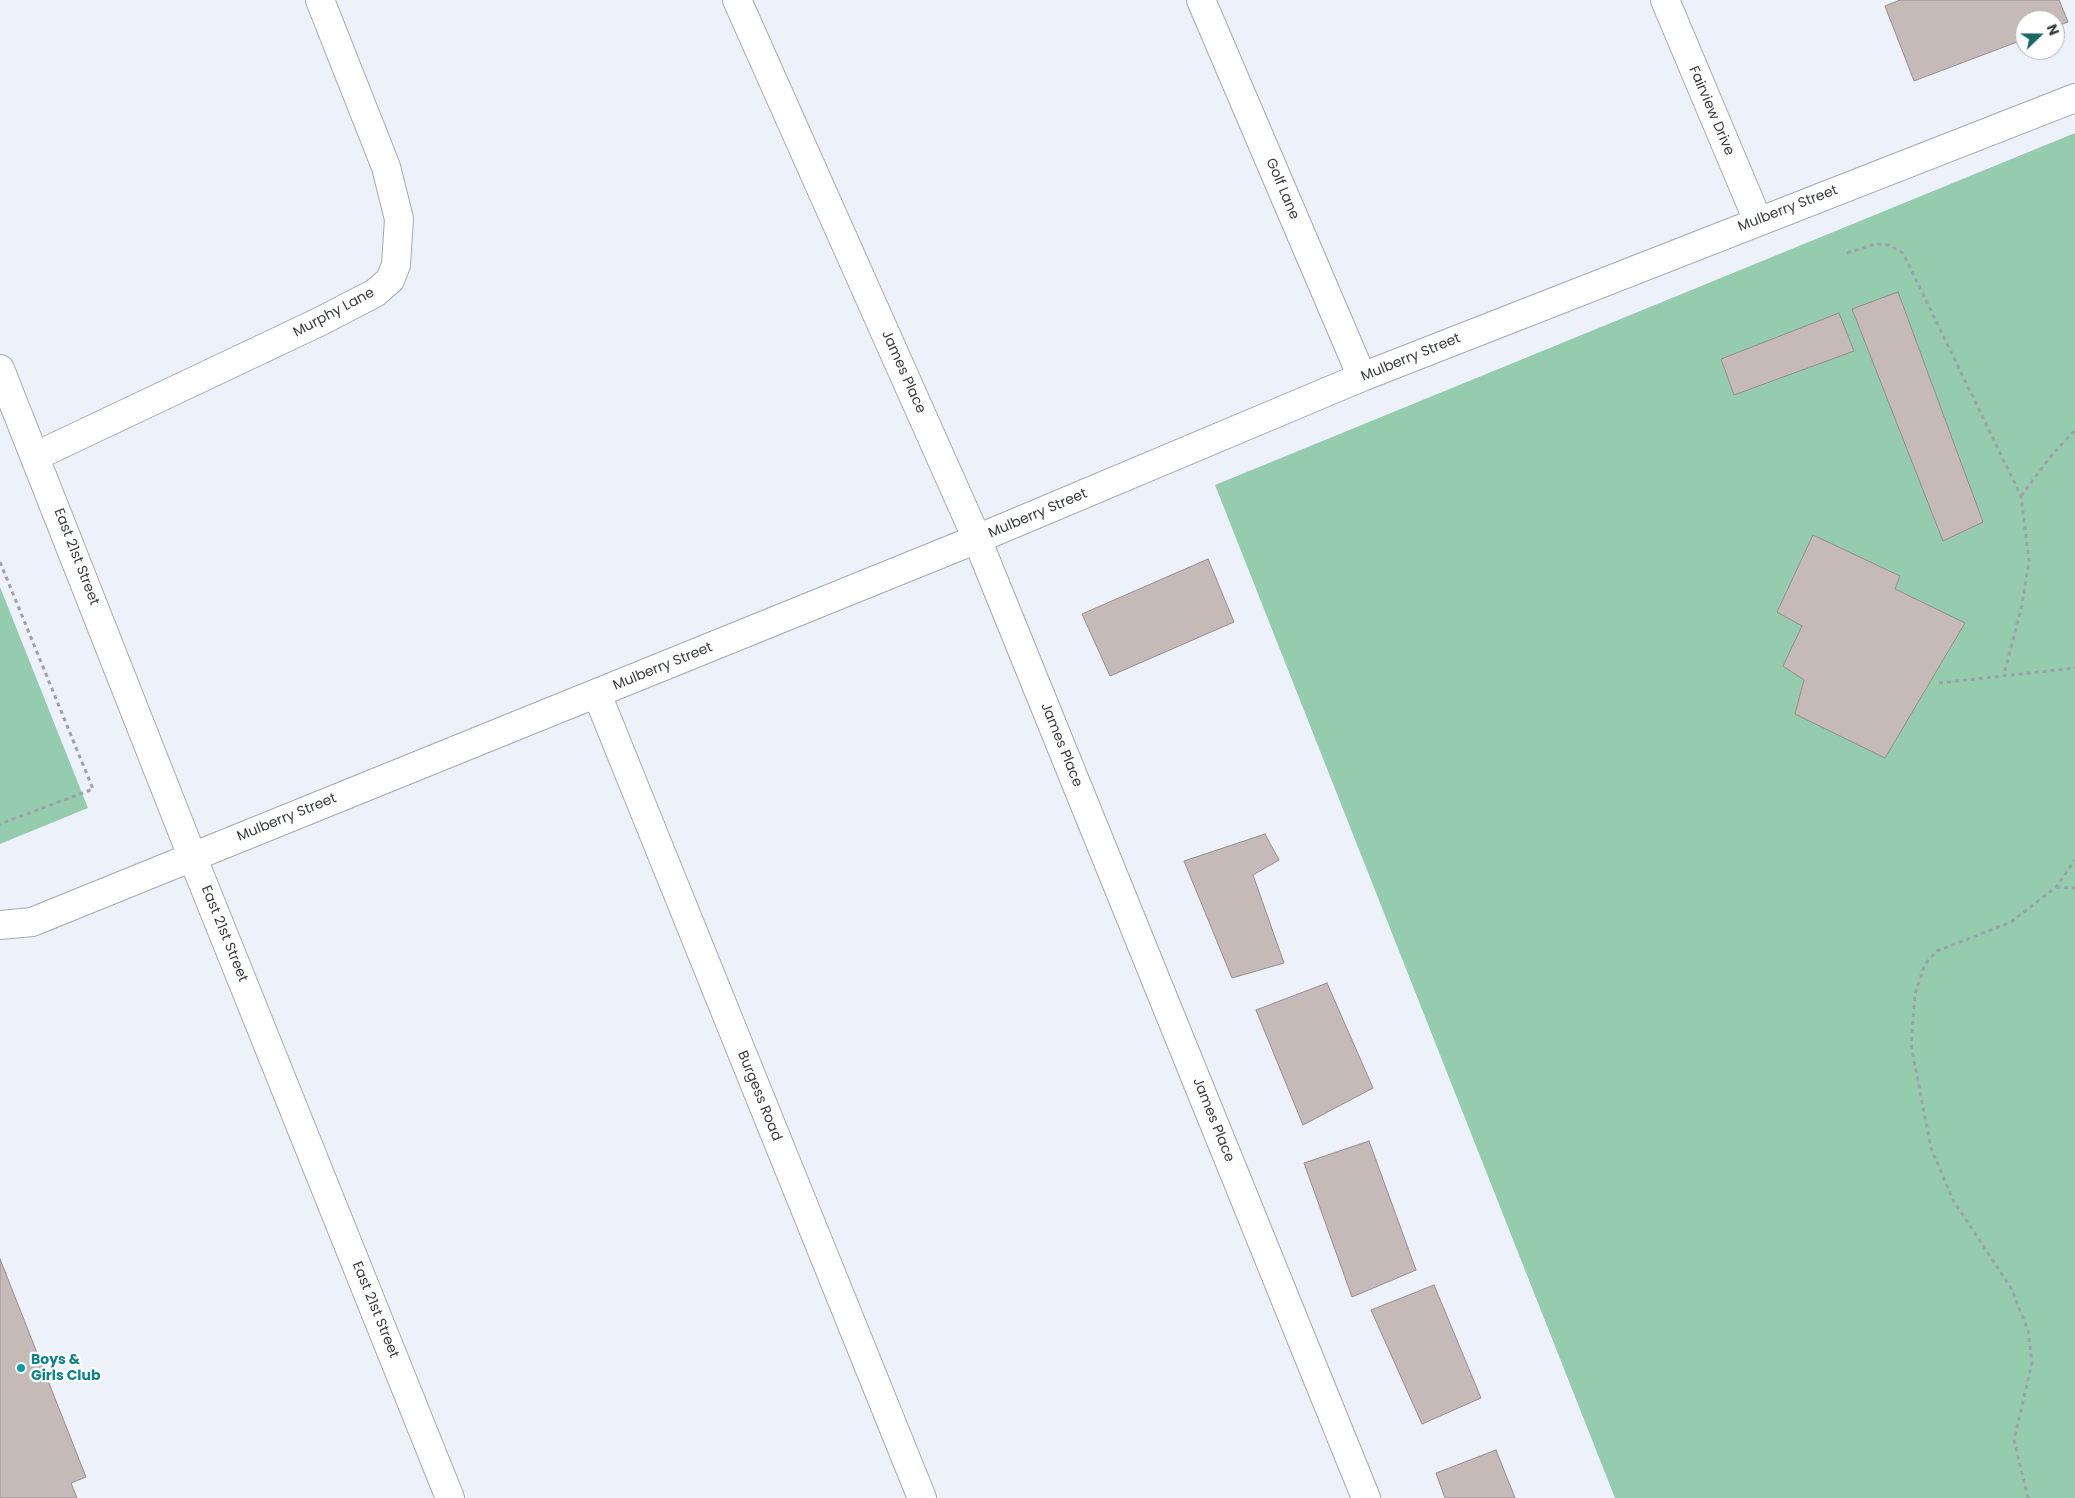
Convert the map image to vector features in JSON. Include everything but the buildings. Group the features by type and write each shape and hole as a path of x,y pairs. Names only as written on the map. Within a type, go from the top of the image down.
{"street":[{"name":"Murphy Lane","path":"36,456 319,322 374,293 390,280 396,265 399,219 386,167 320,0"},
{"name":"James Place","path":"737,0 977,539 1366,1498"},
{"name":"Golf Lane","path":"1202,0 1362,377"},
{"name":"Fairview Drive","path":"1665,0 1758,221"},
{"name":"Mulberry Street","path":"0,925 32,922 977,539 1362,377 2075,98"},
{"name":"East 21st Street","path":"0,369 36,456 192,856 450,1498"},
{"name":"Burgess Road","path":"597,694 922,1498"}],"path":[{"path":"1847,253 1875,244 1889,244 1903,253 2021,496 2028,561 2022,604 2004,674"},
{"path":"2021,496 2050,456 2075,430"},
{"path":"0,562 93,789 0,824"},
{"path":"1939,683 2004,674 2075,668"},
{"path":"2028,1498 2014,1440 2032,1363 2028,1330 2012,1288 1952,1200 1930,1148 1911,1045 1915,994 1925,964 1937,951 2011,922 2056,888 2075,860"},
{"path":"2056,888 2075,888"}],"green space":[{"path":"2075,133 2075,1498 1615,1498 1215,485"},
{"path":"0,587 88,808 0,844"}],"place":[{"name":"Boys & Girls Club","path":"21,1368"}]}
